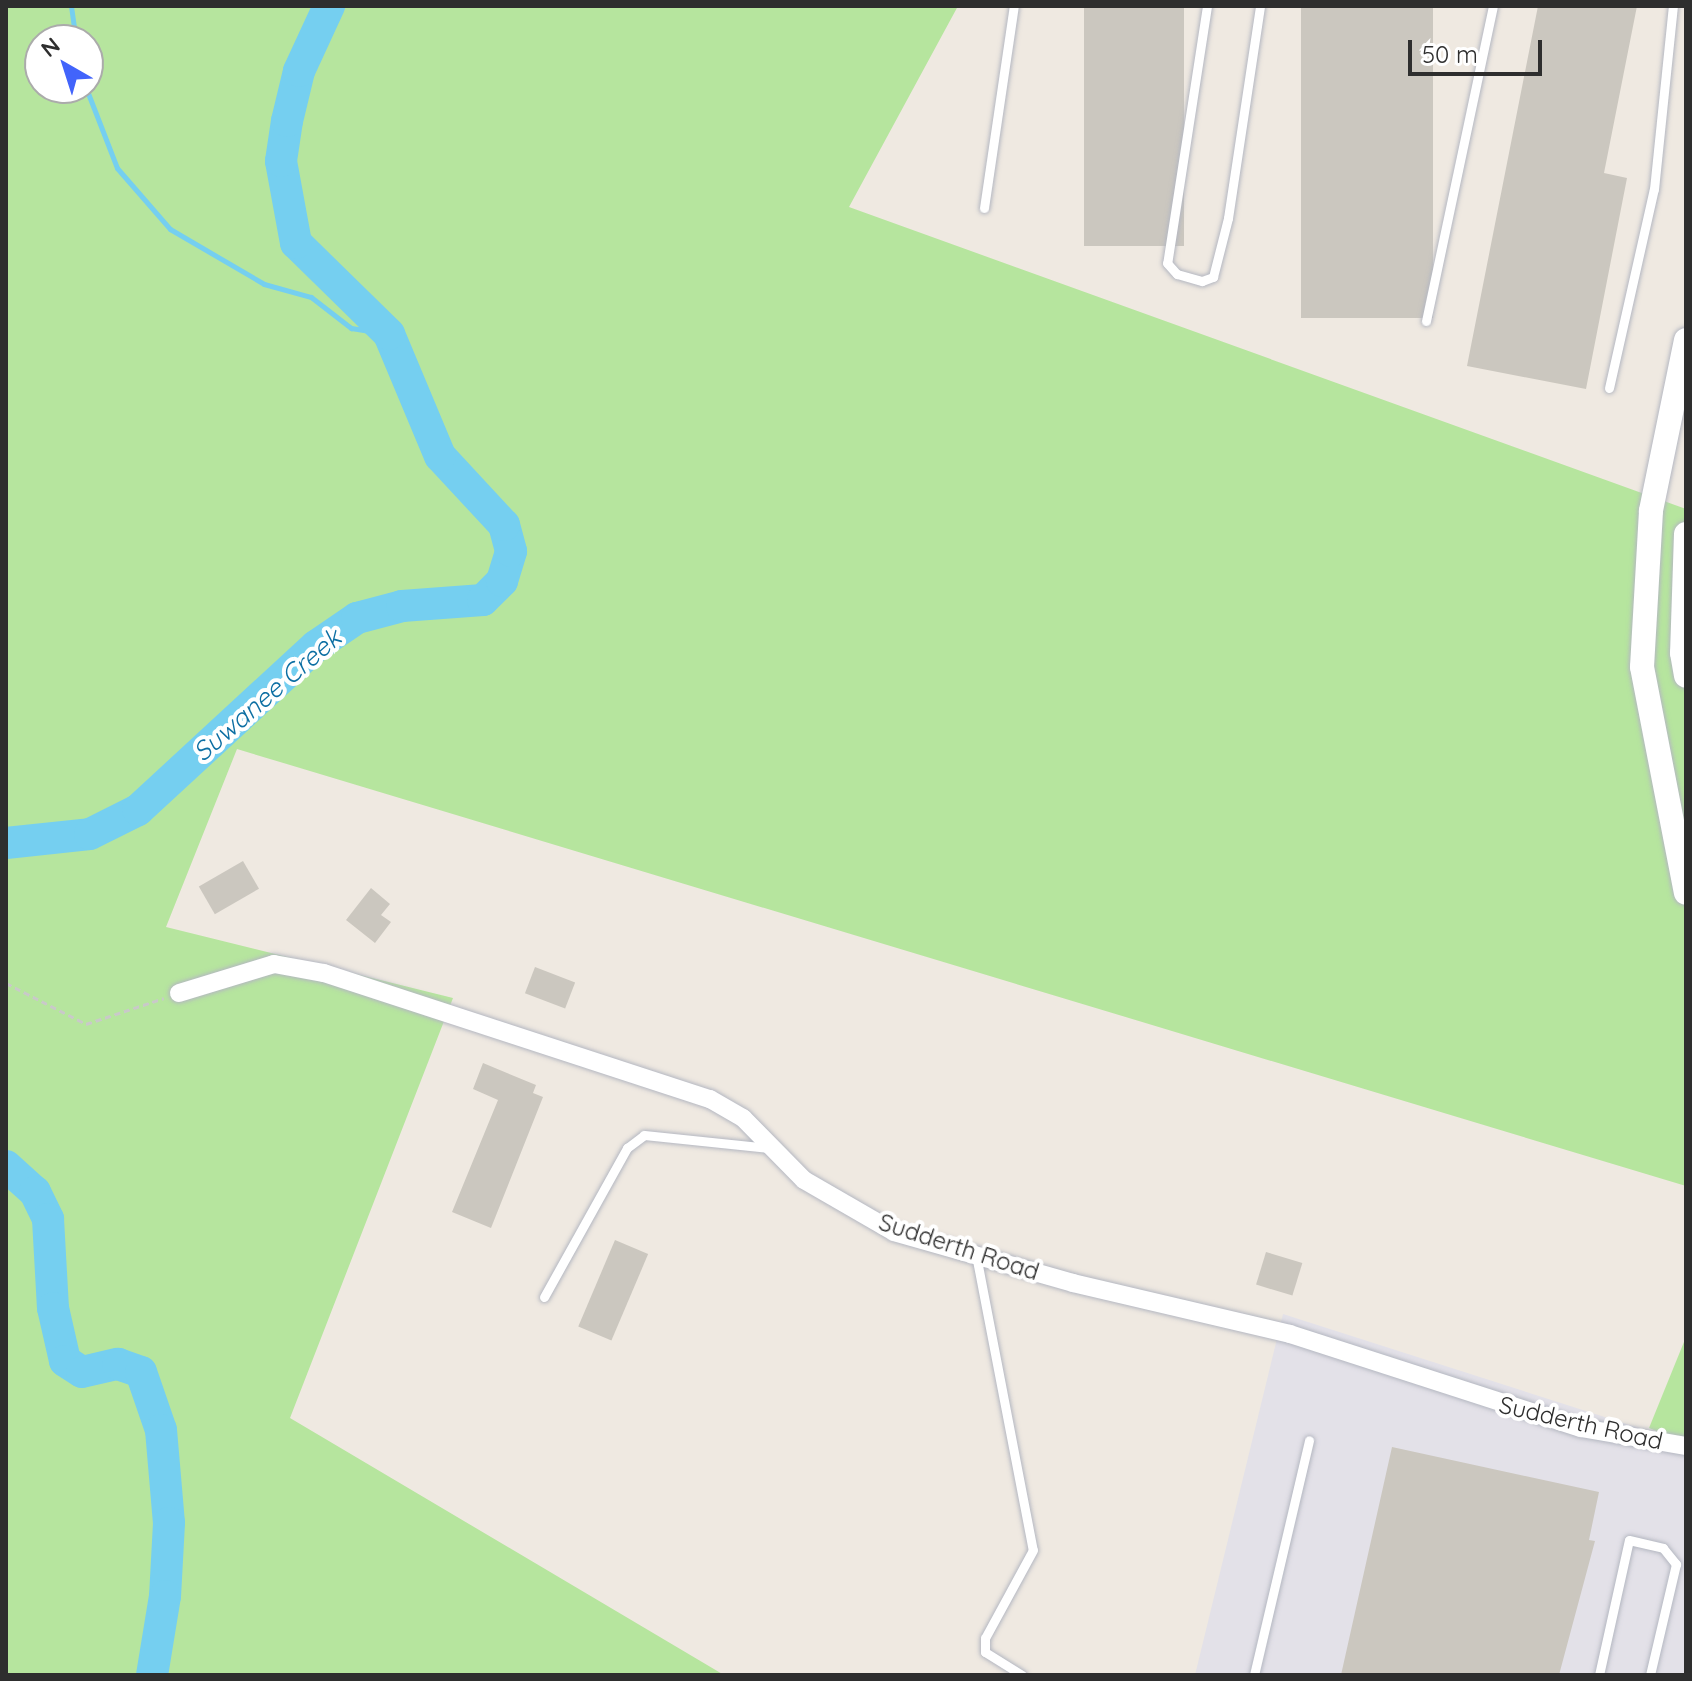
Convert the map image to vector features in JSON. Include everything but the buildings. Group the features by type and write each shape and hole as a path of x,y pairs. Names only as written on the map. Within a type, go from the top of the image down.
{"main road":[{"path":"1686,340 1680,403 1651,511 1642,667 1686,893"},
{"path":"1686,534 1682,653 1686,676"}],"street":[{"name":"Sudderth Road","path":"179,993 274,964 324,973 710,1099 743,1118 773,1149 832,1200 894,1232 1290,1334 1566,1424 1686,1446"}],"lane":[{"path":"984,208 1014,6"},
{"path":"1207,6 1167,263 1177,274 1202,281 1213,277 1228,218 1260,6"},
{"path":"1426,321 1493,6"},
{"path":"1609,388 1654,189 1673,6"},
{"path":"544,1297 627,1148 644,1135 773,1149"},
{"path":"976,1255 1033,1550 985,1638 985,1652 1022,1675"},
{"path":"1254,1675 1309,1440"},
{"path":"1599,1675 1629,1540 1663,1548 1676,1564 1650,1675"}],"path":[{"path":"6,983 86,1024 179,993"}],"shaded area":[{"path":"1283,1314 1686,1443 1686,1675 1195,1675"}],"green space":[{"path":"6,6 958,6 849,207 1686,509 1686,1186 237,749 166,927 453,998 290,1418 724,1675 6,1675"},
{"path":"1686,1337 1686,1443 1649,1428"}],"waterway":[{"path":"71,6 74,24"},
{"name":"Suwanee Creek","path":"6,843 90,834 138,810 316,646 357,618 402,606 483,600 502,581 511,551 504,525 440,456 389,334 296,243 281,161 299,71 329,6"},
{"path":"92,104 117,168 170,229 264,284 311,297 351,328 389,334"},
{"name":"Suwanee Creek","path":"6,1166 35,1192 48,1219 53,1308 65,1361 82,1372 118,1364 141,1372 161,1430 169,1523 165,1596 152,1675"}]}
